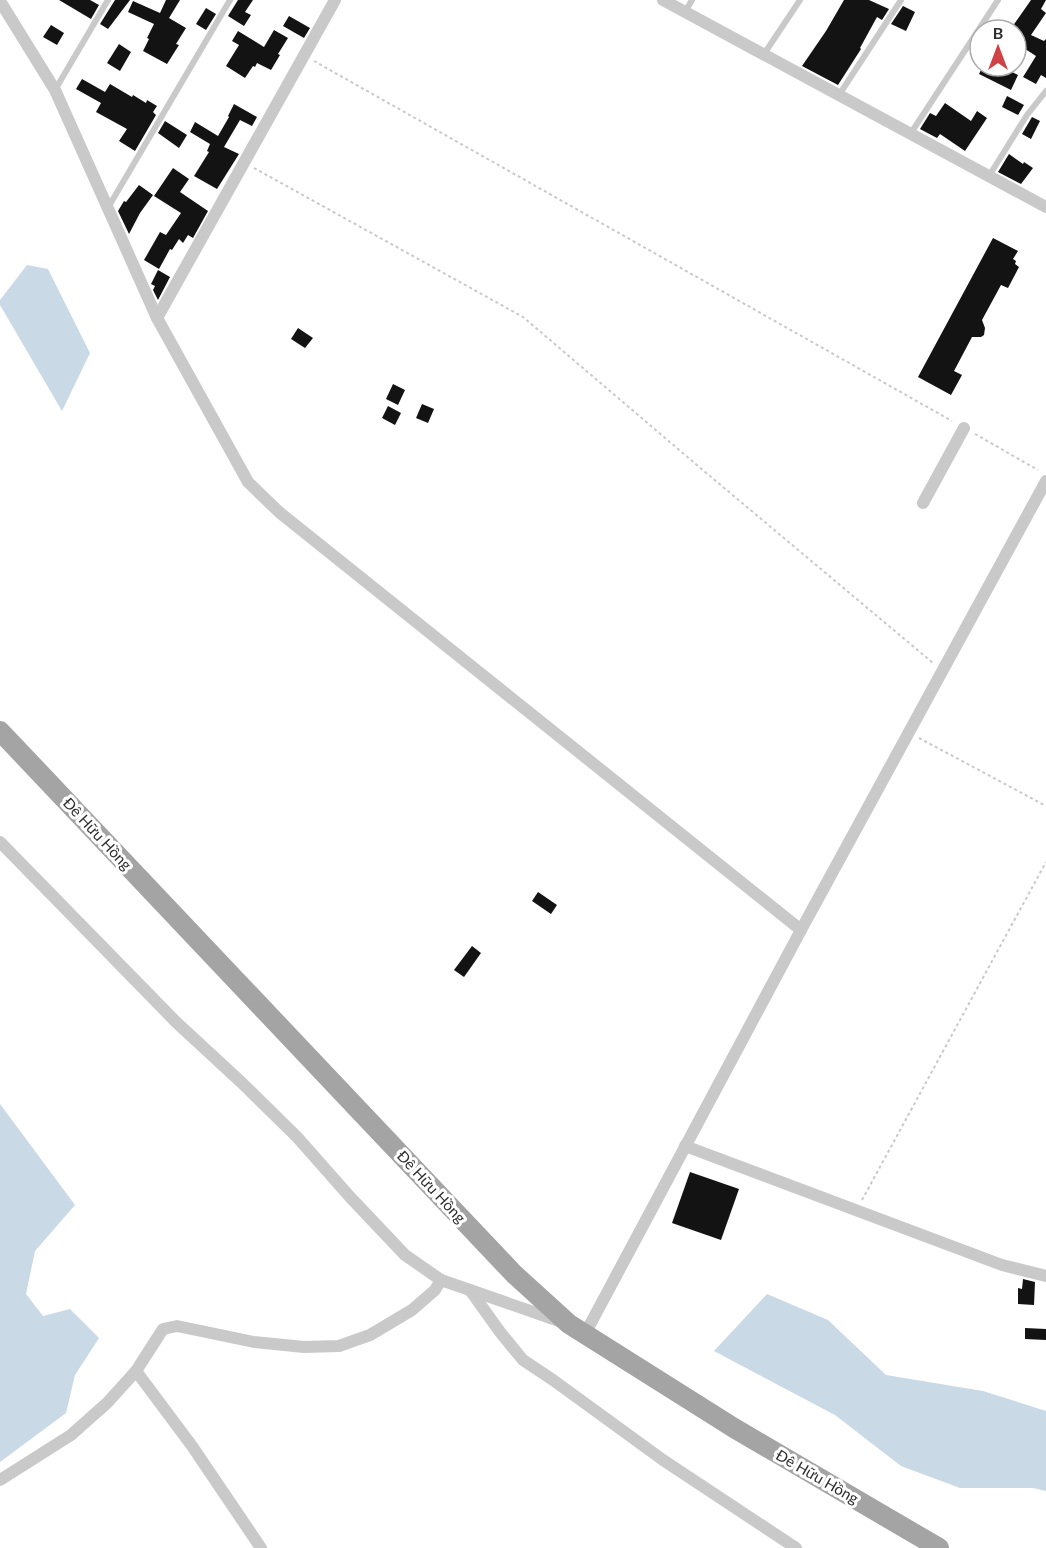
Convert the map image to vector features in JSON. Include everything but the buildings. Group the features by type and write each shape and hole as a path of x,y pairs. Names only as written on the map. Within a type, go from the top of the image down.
{"main road":[{"name":"Đê Hữu Hồng","path":"0,731 514,1274 577,1329 734,1428 939,1548"}],"street":[{"path":"157,318 335,0"},
{"path":"663,0 1046,207"},
{"path":"1,1 55,90 157,318 248,482 279,512 801,930"},
{"path":"923,503 964,428"},
{"path":"0,842 176,1022 297,1137 405,1255 441,1280 577,1329 684,1146 1046,481"},
{"path":"684,1146 1002,1265 1046,1276"},
{"path":"0,1480 71,1435 106,1403 136,1371 164,1329 177,1326 254,1342 304,1347 339,1346 370,1335 412,1310 435,1290 441,1280"},
{"path":"470,1290 523,1360 663,1460 796,1548"},
{"path":"136,1371 192,1446 261,1548"}],"lane":[{"path":"55,90 108,0"},
{"path":"108,208 230,0"},
{"path":"685,12 692,0"},
{"path":"764,54 800,0"},
{"path":"839,95 901,0"},
{"path":"911,134 998,0"},
{"path":"989,176 1027,115 1046,91"}],"path":[{"path":"304,55 1046,474"},
{"path":"244,163 523,317 942,671"},
{"path":"908,733 1046,806"},
{"path":"856,1211 1046,862"}],"water":[{"path":"27,265 48,269 90,353 62,411 0,305 0,300"},
{"path":"0,1104 75,1205 35,1251 26,1294 43,1316 70,1309 99,1338 75,1375 66,1413 0,1462"},
{"path":"767,1294 828,1320 886,1375 983,1391 1046,1411 1046,1491 1033,1488 960,1488 901,1466 835,1415 714,1351"}]}
